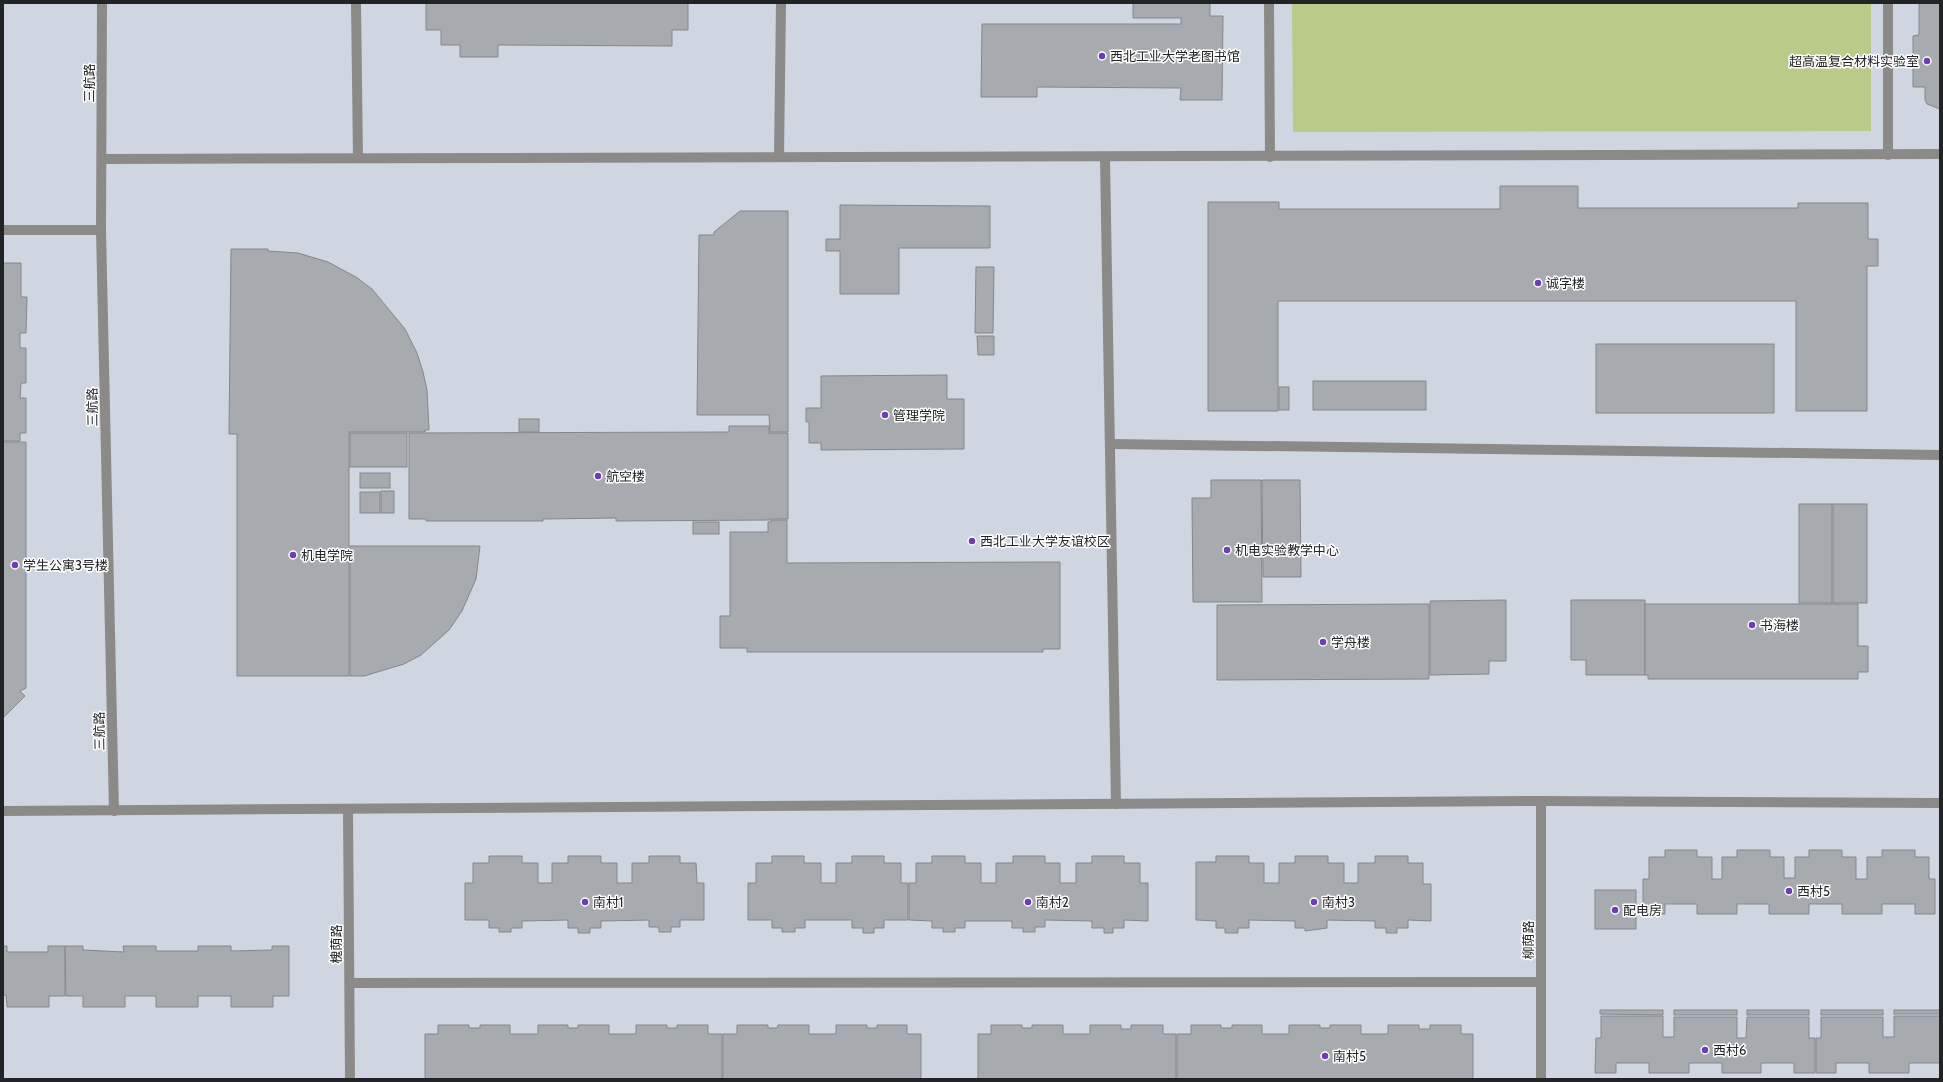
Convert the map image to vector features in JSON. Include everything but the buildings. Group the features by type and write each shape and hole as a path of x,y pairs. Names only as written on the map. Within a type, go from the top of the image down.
{"street":[{"name":"三航路","path":"102,3 101,230 114,811"},
{"path":"356,3 358,158"},
{"path":"779,157 781,3"},
{"path":"1269,3 1270,157"},
{"path":"1888,3 1888,155"},
{"path":"102,159 1940,154"},
{"path":"1105,157 1116,804"},
{"path":"3,230 101,230"},
{"path":"1110,444 1940,455"},
{"path":"3,811 1541,801 1940,803"},
{"name":"柳荫路","path":"1541,801 1541,1079"},
{"name":"槐荫路","path":"348,809 350,1079"},
{"path":"350,983 1541,982"}],"shaded area":[{"name":"西北工业大学友谊校区","path":"3,3 1940,3 1940,1079 3,1079"}],"green space":[{"path":"1292,3 1871,3 1871,131 1293,132"}],"place":[{"name":"西北工业大学老图书馆","path":"1102,56"},
{"name":"超高温复合材料实验室","path":"1927,61"},
{"name":"诚字楼","path":"1538,283"},
{"name":"管理学院","path":"885,415"},
{"name":"航空楼","path":"598,476"},
{"name":"西北工业大学友谊校区","path":"972,541"},
{"name":"机电实验教学中心","path":"1227,550"},
{"name":"机电学院","path":"293,555"},
{"name":"学生公寓3号楼","path":"15,565"},
{"name":"书海楼","path":"1752,625"},
{"name":"学舟楼","path":"1323,642"},
{"name":"西村5","path":"1789,891"},
{"name":"南村1","path":"585,902"},
{"name":"南村2","path":"1028,902"},
{"name":"南村3","path":"1314,902"},
{"name":"配电房","path":"1615,910"},
{"name":"西村6","path":"1705,1050"},
{"name":"南村5","path":"1325,1056"}]}
